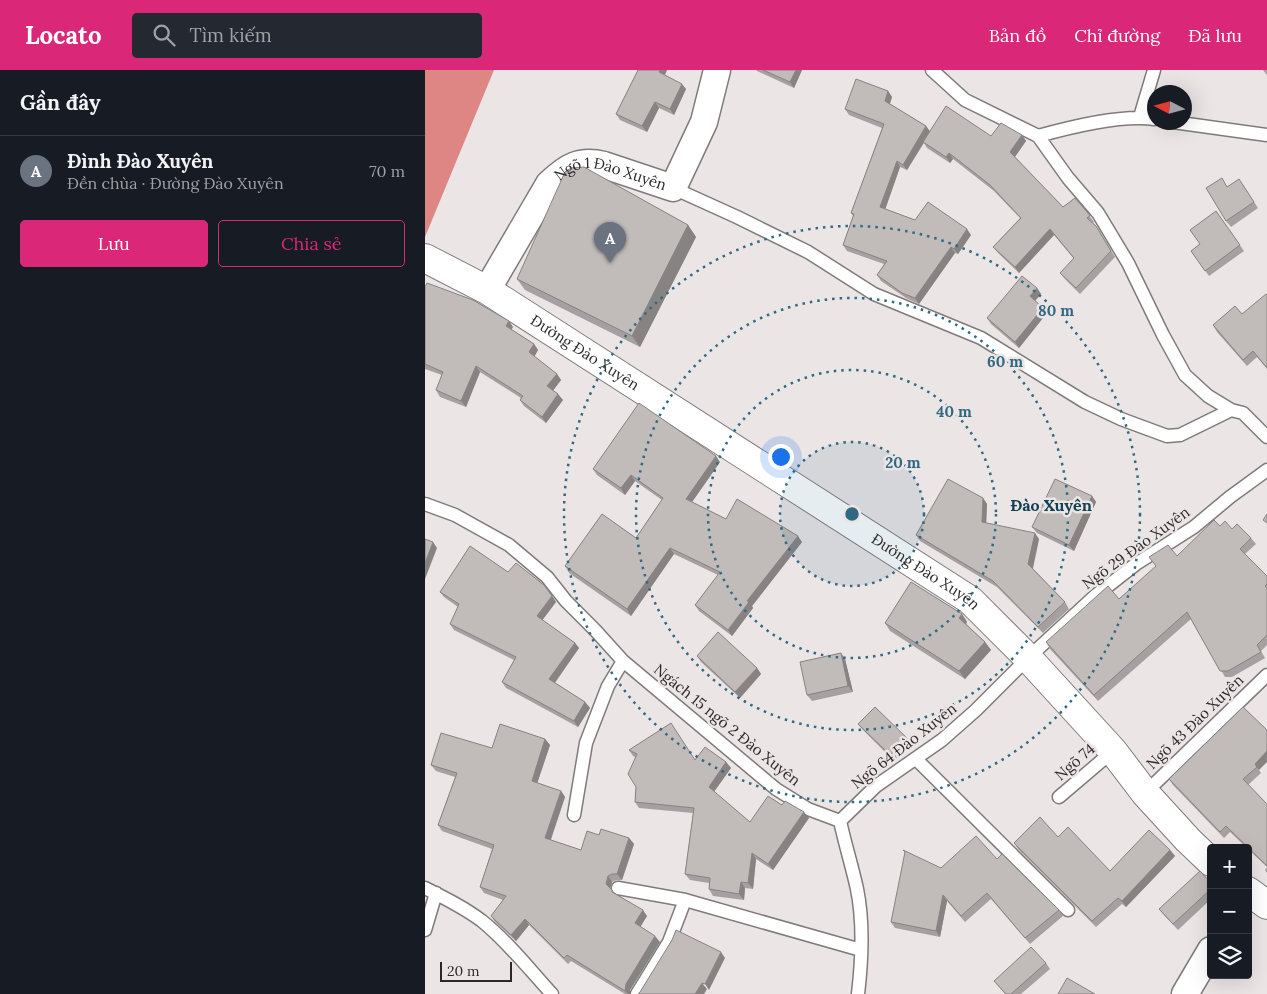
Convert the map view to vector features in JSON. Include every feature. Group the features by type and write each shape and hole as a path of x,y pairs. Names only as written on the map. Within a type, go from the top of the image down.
{"street":[{"name":"Ngõ 1 Đào Xuyên","path":"487,290 549,184 559,174 581,162 593,162 673,188 704,122 713,94 717,70"},
{"name":"Đường Đào Xuyên","path":"426,262 487,290 971,600 1028,658 1113,751 1145,793 1207,858"},
{"path":"1252,895 1267,905"},
{"path":"1185,994 1207,957"}],"lane":[{"path":"931,70 965,100 1038,136 1068,178 1098,213 1128,263 1185,375 1208,396 1231,410 1243,413 1267,437"},
{"path":"1140,117 1154,70"},
{"path":"1038,136 1071,127 1140,117 1147,118"},
{"path":"1192,125 1267,135"},
{"path":"673,188 737,216 799,248 874,294 981,338 1085,402 1121,419 1167,436 1179,435 1231,410"},
{"name":"Ngõ 29 Đào Xuyên","path":"1028,658 1095,596 1135,564 1194,526 1230,496 1267,470"},
{"name":"Ngách 15 ngõ 2 Đào Xuyên","path":"425,504 455,515 509,545 547,577 566,601 623,661 776,789 808,809 840,821"},
{"name":"Ngõ 64 Đào Xuyên","path":"840,821 876,786 942,740 976,710 1028,658"},
{"path":"574,815 586,743 608,686 623,661"},
{"name":"Ngõ 43 Đào Xuyên","path":"1145,793 1267,676"},
{"name":"Ngõ 74","path":"1059,797 1113,751"},
{"path":"916,759 1068,910"},
{"path":"840,821 857,890 862,922 861,971 858,994"},
{"path":"618,888 685,900 861,950"},
{"path":"425,930 430,891 465,909 495,932 552,994"},
{"path":"637,994 669,942 685,900"}],"shaded area":[{"path":"425,70 494,70 425,237"}],"building":[{"path":"638,70 660,70 659,72 682,84 670,109 655,102 642,126 616,114"},
{"path":"763,70 796,70 790,82"},
{"path":"856,79 888,91 885,101 926,126 903,165 897,161 880,207 915,220 928,202 967,229 954,249 951,247 915,298 902,293 877,275 887,261 843,245 854,214 851,213 884,124 845,109"},
{"path":"946,106 991,136 1001,123 1022,135 1010,152 1063,207 1075,198 1090,216 1087,218 1096,226 1111,251 1076,288 1060,273 1074,258 1050,229 1015,267 993,247 1021,218 990,185 949,153 946,157 923,142"},
{"path":"584,167 688,225 632,336 517,279 565,172 571,168"},
{"path":"1222,178 1227,187 1239,179 1254,202 1226,221 1206,188"},
{"path":"1216,211 1240,245 1205,271 1191,251 1200,244 1190,230"},
{"path":"1022,276 1037,288 1030,296 1043,308 1015,342 987,318"},
{"path":"427,283 473,300 509,321 506,326 534,344 529,352 557,374 547,386 558,394 542,417 520,400 523,396 476,366 461,401 436,390 443,372 425,364 425,287"},
{"path":"1266,294 1267,368 1253,351 1243,360 1213,325 1235,306 1242,314"},
{"path":"639,403 716,456 686,499 726,519 737,499 798,536 747,601 749,602 728,630 695,605 720,572 670,548 627,609 565,566 602,514 636,538 663,498 631,475 621,488 593,469"},
{"path":"948,479 983,498 982,522 1035,533 1028,564 1065,602 1038,627 993,581 916,535"},
{"path":"1055,479 1092,496 1069,545 1032,527"},
{"path":"1267,514 1267,523 1263,520"},
{"path":"1214,520 1220,526 1225,521 1232,529 1237,524 1251,538 1240,549 1267,576 1267,584 1265,586 1267,588 1267,635 1257,645 1261,652 1228,671 1220,671 1187,612 1094,695 1046,642 1108,586 1119,599 1156,566 1149,557 1168,545 1177,556"},
{"path":"425,539 433,542 425,563"},
{"path":"470,546 508,572 516,563 544,585 552,596 537,616 575,643 549,679 585,702 574,721 502,682 516,657 450,624 459,604 440,592"},
{"path":"911,582 962,614 959,618 985,642 959,671 885,623"},
{"path":"718,632 757,668 735,692 697,656"},
{"path":"841,653 848,686 807,695 800,662"},
{"path":"875,707 907,738 890,755 858,724"},
{"path":"1243,707 1267,730 1267,751 1255,764 1257,767 1243,779 1267,804 1267,866 1252,851 1252,844 1244,844 1226,826 1220,832 1169,779"},
{"path":"671,723 695,760 705,747 726,762 709,787 750,822 768,796 782,805 785,801 804,812 768,864 752,853 748,883 741,882 739,894 709,889 710,878 685,874 694,808 635,802 636,787 628,774 637,754 629,750"},
{"path":"500,724 545,739 532,781 561,791 545,838 581,850 587,831 599,835 601,829 629,838 617,874 608,876 606,884 612,892 643,910 635,923 655,936 626,984 625,991 567,955 564,958 525,919 511,935 491,916 506,896 480,887 494,845 438,825 457,773 431,765 441,733 492,748"},
{"path":"1040,817 1058,837 1068,827 1110,871 1149,830 1170,850 1122,901 1118,898 1092,921 1014,843"},
{"path":"976,836 997,859 1002,854 1059,910 1025,938 987,893 961,916 943,895 936,931 891,922 905,852 903,850 941,868"},
{"path":"1200,871 1207,879 1207,893 1173,924 1159,909"},
{"path":"676,930 721,952 705,984 702,983 695,994 638,994 672,940"},
{"path":"1031,947 1046,963 1011,994 1006,994 994,981"},
{"path":"1067,978 1095,994 1058,994"}],"place":[{"name":"Đình Đào Xuyên","path":"610,263"}],"district":[{"name":"Đào Xuyên","path":"1051,505"}]}
